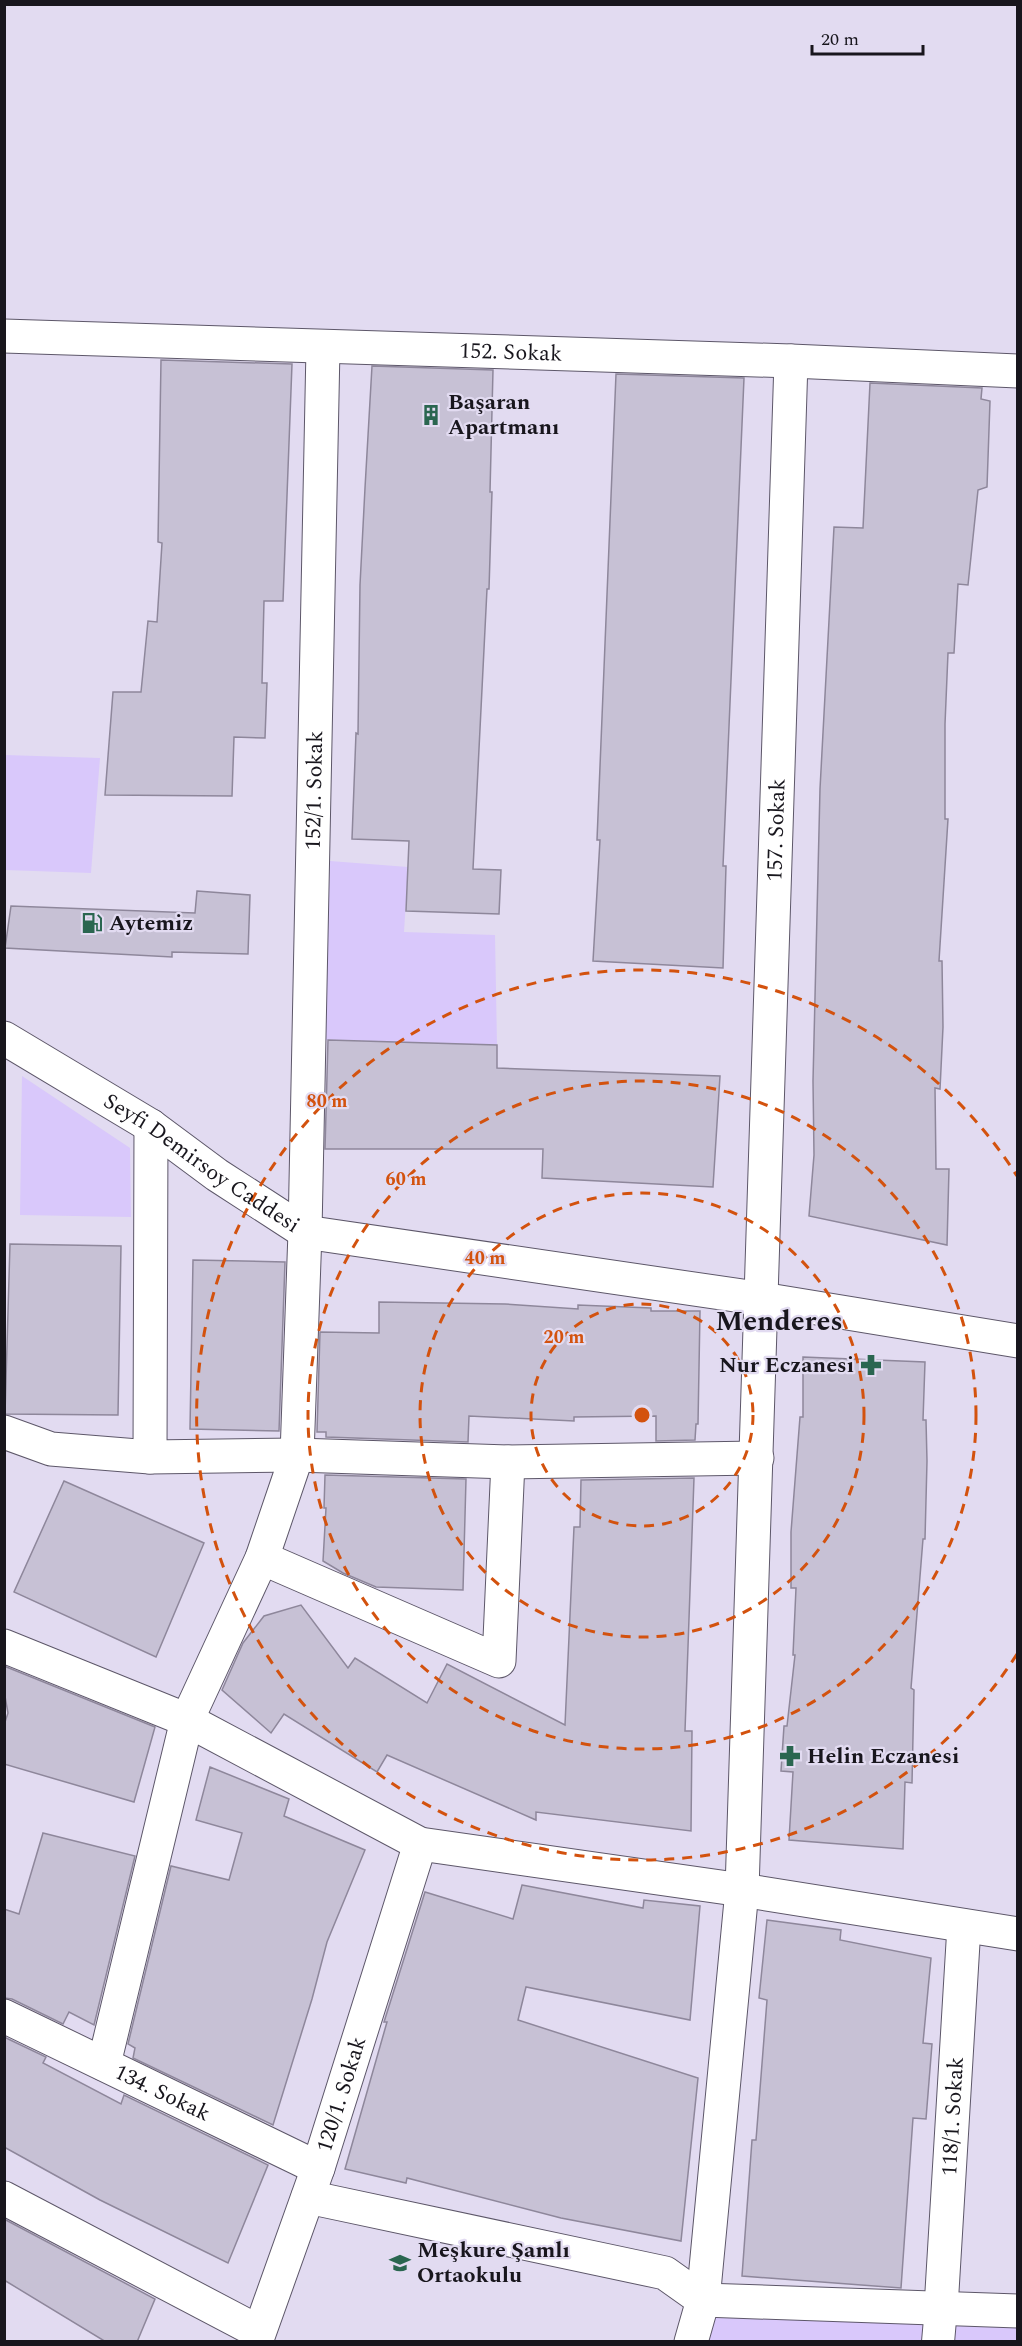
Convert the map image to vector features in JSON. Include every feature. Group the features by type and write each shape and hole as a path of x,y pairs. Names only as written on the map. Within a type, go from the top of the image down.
{"street":[{"name":"152. Sokak","path":"4,336 323,348 791,361 1017,371"},
{"name":"152/1. Sokak","path":"104,2064 187,1720 262,1558 297,1455 305,1232 323,348"},
{"name":"157. Sokak","path":"691,2342 703,2300 742,1890 791,361"},
{"name":"Seyfi Demirsoy Caddesi","path":"4,1038 151,1126 217,1175 305,1232 762,1299 1017,1341"},
{"path":"150,1456 151,1126"},
{"path":"4,1432 51,1449 150,1456 297,1455 508,1462 757,1458"},
{"path":"262,1558 499,1661 508,1462"},
{"path":"4,1646 187,1720 420,1844 742,1890 1017,1934"},
{"name":"120/1. Sokak","path":"257,2337 313,2183 420,1844"},
{"name":"118/1. Sokak","path":"941,2308 964,1926"},
{"name":"134. Sokak","path":"4,2016 104,2064 313,2183 665,2273 703,2300"},
{"path":"4,2198 257,2337"},
{"path":"703,2300 1017,2311"},
{"path":"938,2342 941,2308"}],"shaded area":[{"path":"5,755 100,758 91,873 5,870"},
{"path":"330,861 408,867 404,932 495,935 497,1045 324,1040"},
{"path":"22,1076 130,1148 131,1217 20,1215"},
{"path":"710,2314 1018,2327 1017,2342 704,2342"}],"building":[{"path":"161,360 292,364 283,601 264,601 262,683 267,683 265,738 234,737 232,796 105,795 113,692 141,692 148,621 157,622 162,543 158,542"},
{"path":"372,366 493,370 489,589 487,589 473,869 501,870 499,914 406,911 409,841 352,839 356,733 358,734 360,585"},
{"path":"616,374 744,378 723,866 726,866 723,968 593,961 600,840 597,840"},
{"path":"870,383 982,388 981,399 990,401 987,487 978,490 968,585 958,584 954,653 948,653 945,819 948,819 939,961 942,961 943,1027 940,1089 935,1088 936,1169 949,1169 947,1245 809,1216 814,1155 813,1081 820,789 834,527 863,528"},
{"path":"197,891 250,895 248,954 172,952 172,957 5,948 11,906 195,913"},
{"path":"328,1040 497,1045 497,1068 720,1076 713,1187 542,1178 543,1149 325,1149"},
{"path":"10,1244 121,1246 118,1415 5,1414"},
{"path":"193,1260 285,1262 279,1431 190,1429"},
{"path":"379,1302 505,1304 578,1309 578,1305 651,1308 651,1311 700,1311 698,1424 696,1424 695,1440 656,1441 656,1416 574,1417 574,1421 469,1416 468,1442 326,1437 326,1432 317,1432 320,1332 379,1333"},
{"path":"803,1357 925,1362 923,1420 926,1420 927,1461 925,1539 923,1539 911,1688 914,1690 912,1783 905,1782 903,1849 789,1840 793,1772 781,1771 784,1726 787,1726 795,1655 793,1655 796,1588 791,1588 791,1532 800,1417 803,1417"},
{"path":"325,1475 466,1479 463,1590 376,1587 343,1573 323,1561"},
{"path":"694,1478 685,1731 692,1731 691,1831 536,1812 536,1820 387,1755 377,1772 284,1714 271,1733 222,1690 243,1643 264,1616 301,1605 348,1668 355,1658 427,1703 447,1664 565,1725 574,1527 580,1527 581,1480"},
{"path":"64,1481 204,1543 156,1657 14,1592"},
{"path":"4,1666 155,1727 134,1802 4,1764 4,1725 8,1713 4,1691"},
{"path":"210,1767 289,1799 284,1816 365,1850 327,1942 273,2125 133,2058 135,2048 128,2044 171,1866 229,1880 242,1833 196,1820"},
{"path":"43,1833 135,1856 94,2025 69,2012 63,2024 12,1999 4,1998 4,1909 19,1914"},
{"path":"522,1885 643,1908 644,1900 700,1906 690,2020 526,1987 518,2020 698,2078 681,2241 561,2218 407,2178 406,2183 345,2169 387,2022 384,2022 425,1892 513,1919"},
{"path":"767,1920 841,1930 840,1940 931,1958 923,2043 932,2044 926,2119 913,2118 901,2288 742,2276 752,2140 756,2140 767,2000 759,1998"},
{"path":"4,2037 46,2057 43,2063 121,2104 124,2095 268,2165 228,2263 100,2200 4,2147"},
{"path":"4,2219 155,2299 137,2342 106,2342 4,2280"}],"place":[{"name":"Başaran Apartmanı","path":"431,415"},
{"name":"Aytemiz","path":"92,923"},
{"name":"Nur Eczanesi","path":"871,1365"},
{"name":"Helin Eczanesi","path":"790,1756"},
{"name":"Meşkure Şamlı Ortaokulu","path":"400,2263"}],"district":[{"name":"Menderes","path":"779,1321"}]}
